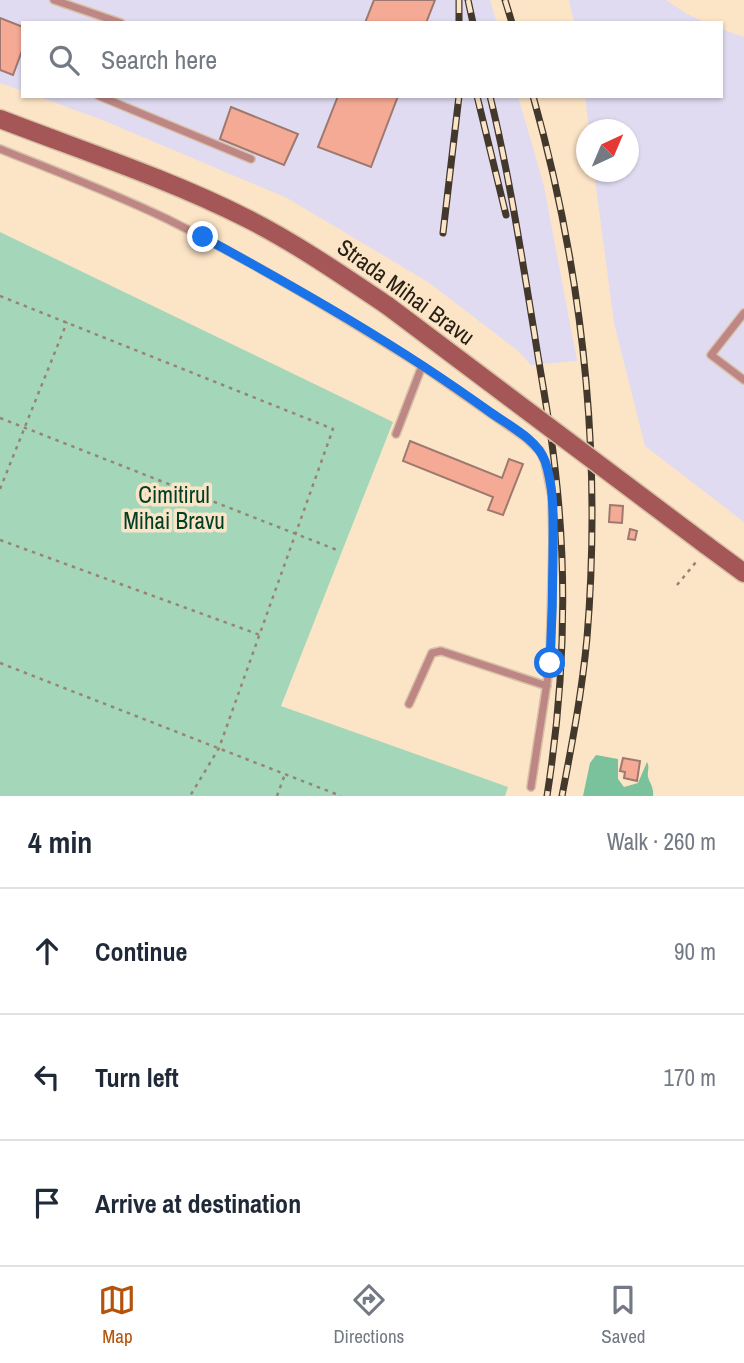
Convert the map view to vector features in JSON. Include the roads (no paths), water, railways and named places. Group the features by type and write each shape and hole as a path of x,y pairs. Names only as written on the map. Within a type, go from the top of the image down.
{"main road":[{"name":"Strada Mihai Bravu","path":"0,119 179,188 246,218 314,256 388,306 744,573"}],"lane":[{"path":"54,0 115,21"},
{"path":"104,98 250,159"},
{"path":"0,149 122,199 203,237 312,297 422,366 540,451 552,496 552,622 547,686 531,787"},
{"path":"744,313 711,355 744,380"},
{"path":"396,434 422,366"},
{"path":"409,704 432,653 442,651 547,686"}],"railway":[{"path":"459,0 459,21"},
{"path":"468,0 473,21"},
{"path":"505,0 511,21"},
{"path":"443,233 459,98"},
{"path":"477,98 506,215"},
{"path":"490,98 524,272 551,434 559,509 562,632 557,715 547,796"},
{"path":"534,98 565,230 576,297 590,433 592,501 587,638 580,698 562,796"}],"park label":[{"name":"Cimitirul Mihai Bravu","path":"174,508"}]}
